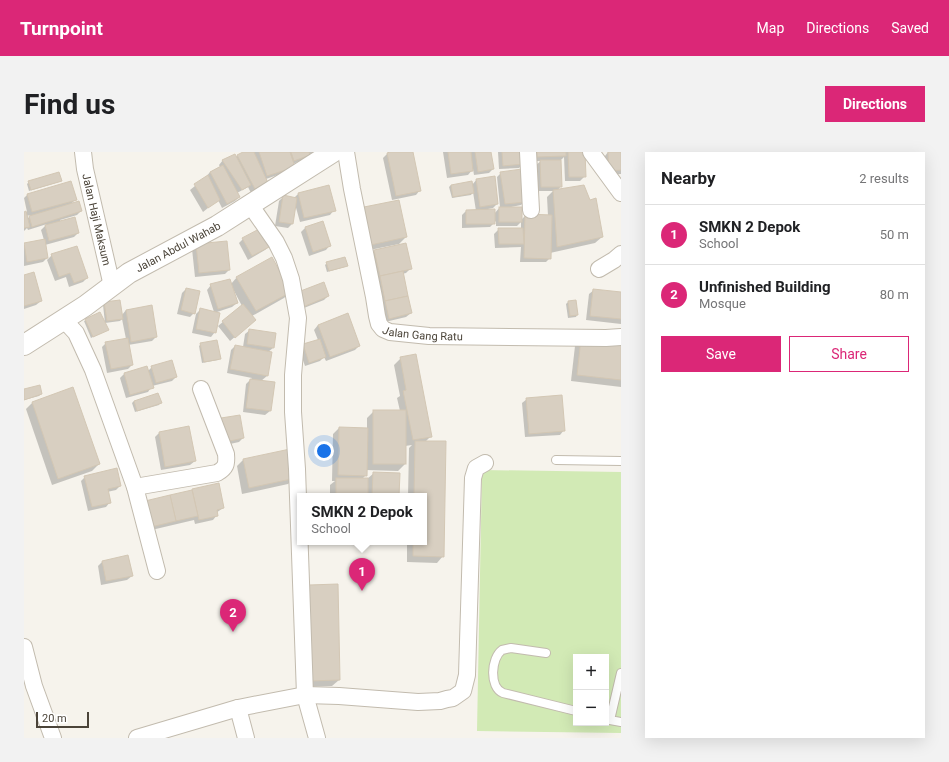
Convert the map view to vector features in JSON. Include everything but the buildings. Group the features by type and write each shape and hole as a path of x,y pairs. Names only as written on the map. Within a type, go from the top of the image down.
{"street":[{"name":"Jalan Haji Maksum","path":"82,152 86,176 112,286"},
{"name":"Jalan Abdul Wahab","path":"24,345 64,320 129,273 251,206 333,152"},
{"name":"Jalan Gang Ratu","path":"346,152 377,316 379,324 383,329 390,332 458,337 606,338 621,336"},
{"path":"528,152 531,210"},
{"path":"590,152 621,193"},
{"path":"251,206 276,242 292,279 298,318 293,375 293,412 298,493"},
{"path":"599,269 621,254"},
{"path":"64,320 76,333 93,370 134,487 157,571"},
{"path":"134,487 217,473 224,469 227,463 226,454 201,389"},
{"path":"136,738 238,708 305,695 418,702 447,700 463,691 467,675 472,478 476,468 485,463"},
{"path":"300,545 305,695 318,738"},
{"path":"24,647 34,686 53,738"},
{"path":"238,708 246,738"}],"lane":[{"path":"556,460 621,460"},
{"path":"546,653 511,648 502,650 496,657 494,674 495,686 503,693 573,710"},
{"path":"609,715 621,672"},
{"path":"609,719 621,722"}],"green space":[{"path":"482,470 621,472 621,733 477,731"}],"place":[{"name":"SMKN 2 Depok","path":"362,591"},
{"name":"Unfinished Building","path":"233,632"}]}
